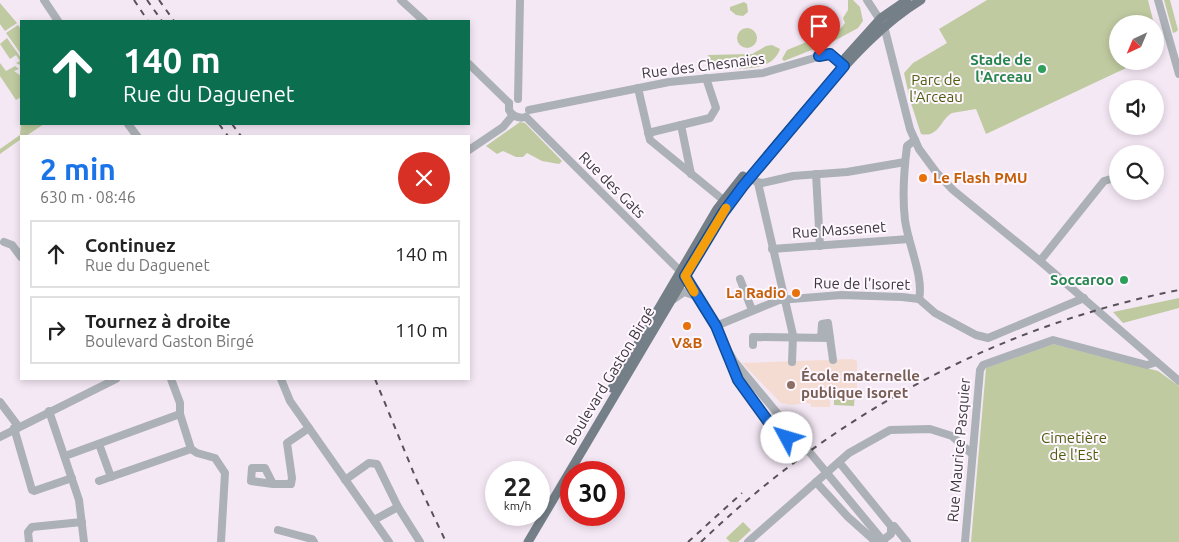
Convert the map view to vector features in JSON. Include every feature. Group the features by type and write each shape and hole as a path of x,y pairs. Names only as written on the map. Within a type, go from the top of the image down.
{"main road":[{"path":"883,22 906,0"},
{"path":"883,22 921,0"},
{"name":"Boulevard Gaston Birgé","path":"550,494 726,202 843,64 883,22"},
{"name":"Boulevard Gaston Birgé","path":"726,202 750,177 843,64"},
{"name":"Boulevard Gaston Birgé","path":"528,542 671,302 682,274"},
{"name":"Boulevard Gaston Birgé","path":"522,542 531,526"}],"street":[{"path":"44,0 57,20"},
{"path":"401,0 423,20"},
{"path":"518,99 520,0"},
{"path":"867,0 883,22 908,119 915,140 929,164 953,190 1085,299 1179,381"},
{"path":"1158,0 1179,74"},
{"name":"Rue des Chesnaies","path":"528,113 638,88 706,78 763,73 828,54 843,64"},
{"path":"470,65 509,103 509,110 513,115 522,118 528,113 527,105 518,99"},
{"path":"648,133 707,120 714,113 714,100 706,78"},
{"path":"638,88 652,143 726,202"},
{"path":"509,103 518,99"},
{"name":"Rue des Gats","path":"528,113 682,274 716,326 727,350"},
{"path":"470,149 503,127 513,115"},
{"path":"681,125 691,174"},
{"path":"915,140 908,144 905,162 905,219 920,287 919,299"},
{"path":"758,184 793,176 847,172 905,162"},
{"path":"816,174 820,246"},
{"path":"750,177 758,184 793,337 792,362"},
{"path":"1040,261 1104,181 1109,180"},
{"name":"Rue Massenet","path":"772,248 909,239"},
{"path":"4,242 12,245 20,256"},
{"path":"740,279 752,310"},
{"path":"671,302 684,292 696,296"},
{"name":"Rue de l'Isoret","path":"716,326 752,310 784,300 841,296 919,299 935,313 976,335 988,338 1085,299"},
{"path":"821,338 822,324 828,323 830,325 833,360"},
{"path":"752,346 753,337 830,338"},
{"name":"Rue Maurice Pasquier","path":"966,542 980,370 986,363 1053,340 1148,365 1157,362"},
{"path":"727,350 739,368 875,529 881,541"},
{"path":"727,350 738,380 778,435 787,440"},
{"path":"0,437 16,427 114,380"},
{"path":"171,380 180,403 180,414 191,449 197,453 215,458 224,473 221,542"},
{"path":"281,380 286,393 309,428 389,542"},
{"path":"0,402 16,427 25,461 24,465 32,490 34,491 72,478"},
{"path":"49,411 79,500 84,542"},
{"path":"64,456 180,414"},
{"path":"273,484 291,484 292,478 287,443 309,428"},
{"path":"748,542 849,453 890,430 930,429 952,436 972,454"},
{"path":"99,444 111,477"},
{"path":"99,481 191,449"},
{"path":"839,462 892,526 908,542"},
{"path":"345,480 369,463 376,463 398,507 420,542"},
{"path":"816,482 848,517 881,541"},
{"path":"374,520 398,507"},
{"path":"29,542 28,532 32,527 82,522"},
{"path":"881,541 891,534 892,526"},
{"path":"278,530 312,539 314,542"}],"shaded area":[{"name":"École maternelle publique Isoret","path":"852,359 857,361 857,388 850,388 850,390 826,387 826,391 830,391 830,407 811,407 811,404 806,403 792,405 781,403 742,363"}],"green space":[{"path":"848,0 853,0 860,7 863,21 858,28 834,41 784,61 782,59 787,50 841,28 845,23 843,18 848,10"},
{"name":"Stade de l'Arceau","path":"987,0 1148,0 1152,15 1109,15 1109,70 1122,70 986,134 976,109 952,113 936,131 927,135 921,134 904,73 913,63 947,43 939,29"},
{"path":"1164,0 1170,0 1178,30 1173,33"},
{"path":"744,2 747,4 748,12 743,16 736,15 730,10 730,7"},
{"path":"0,3 17,23 5,31 0,24"},
{"path":"18,25 20,28 20,53 6,33"},
{"path":"743,28 751,28 757,34 757,42 751,48 743,48 737,42 737,34"},
{"path":"7,38 20,57 20,61 16,55 10,59 0,44"},
{"path":"772,45 780,49 769,63 760,66 741,69 711,69 706,67 708,55 752,54 766,46"},
{"path":"0,63 6,71 15,66 19,69 14,71 20,75 20,98 16,100 0,76"},
{"path":"520,122 525,123 562,161 559,164 542,161 527,153 523,157 516,157 503,151 497,154 486,146"},
{"path":"21,125 42,125 28,135 20,135"},
{"path":"20,135 20,140 0,154 0,149"},
{"path":"1179,298 1179,308 1123,323 1113,312"},
{"name":"Cimetière de l'Est","path":"1053,344 1158,371 1179,386 1179,542 971,542 986,368"},
{"path":"834,391 855,392 854,406 834,405"},
{"path":"743,522 751,530 738,542 730,542 726,538"}],"railway":[{"path":"134,0 147,20"},
{"path":"147,0 161,20"},
{"path":"159,0 173,20"},
{"path":"220,125 227,135"},
{"path":"233,125 240,135"},
{"path":"701,542 752,496 806,454 863,416 922,382 983,352 1046,327 1112,306 1179,290"},
{"path":"375,380 417,481 446,542"},
{"path":"688,542 742,493"}],"slow traffic":[{"path":"694,292 685,276 726,208"}],"place":[{"name":"Stade de l'Arceau","path":"1042,69"},
{"name":"Le Flash PMU","path":"923,178"},
{"name":"Soccaroo","path":"1124,280"},
{"name":"La Radio","path":"796,293"},
{"name":"V&B","path":"687,326"},
{"name":"École maternelle publique Isoret","path":"791,385"}],"route":[{"path":"787,438 787,440 778,435 738,380 716,326 685,276 723,213 743,186 844,66 830,54 819,56"}],"park label":[{"name":"Parc de l'Arceau","path":"936,88"}]}
